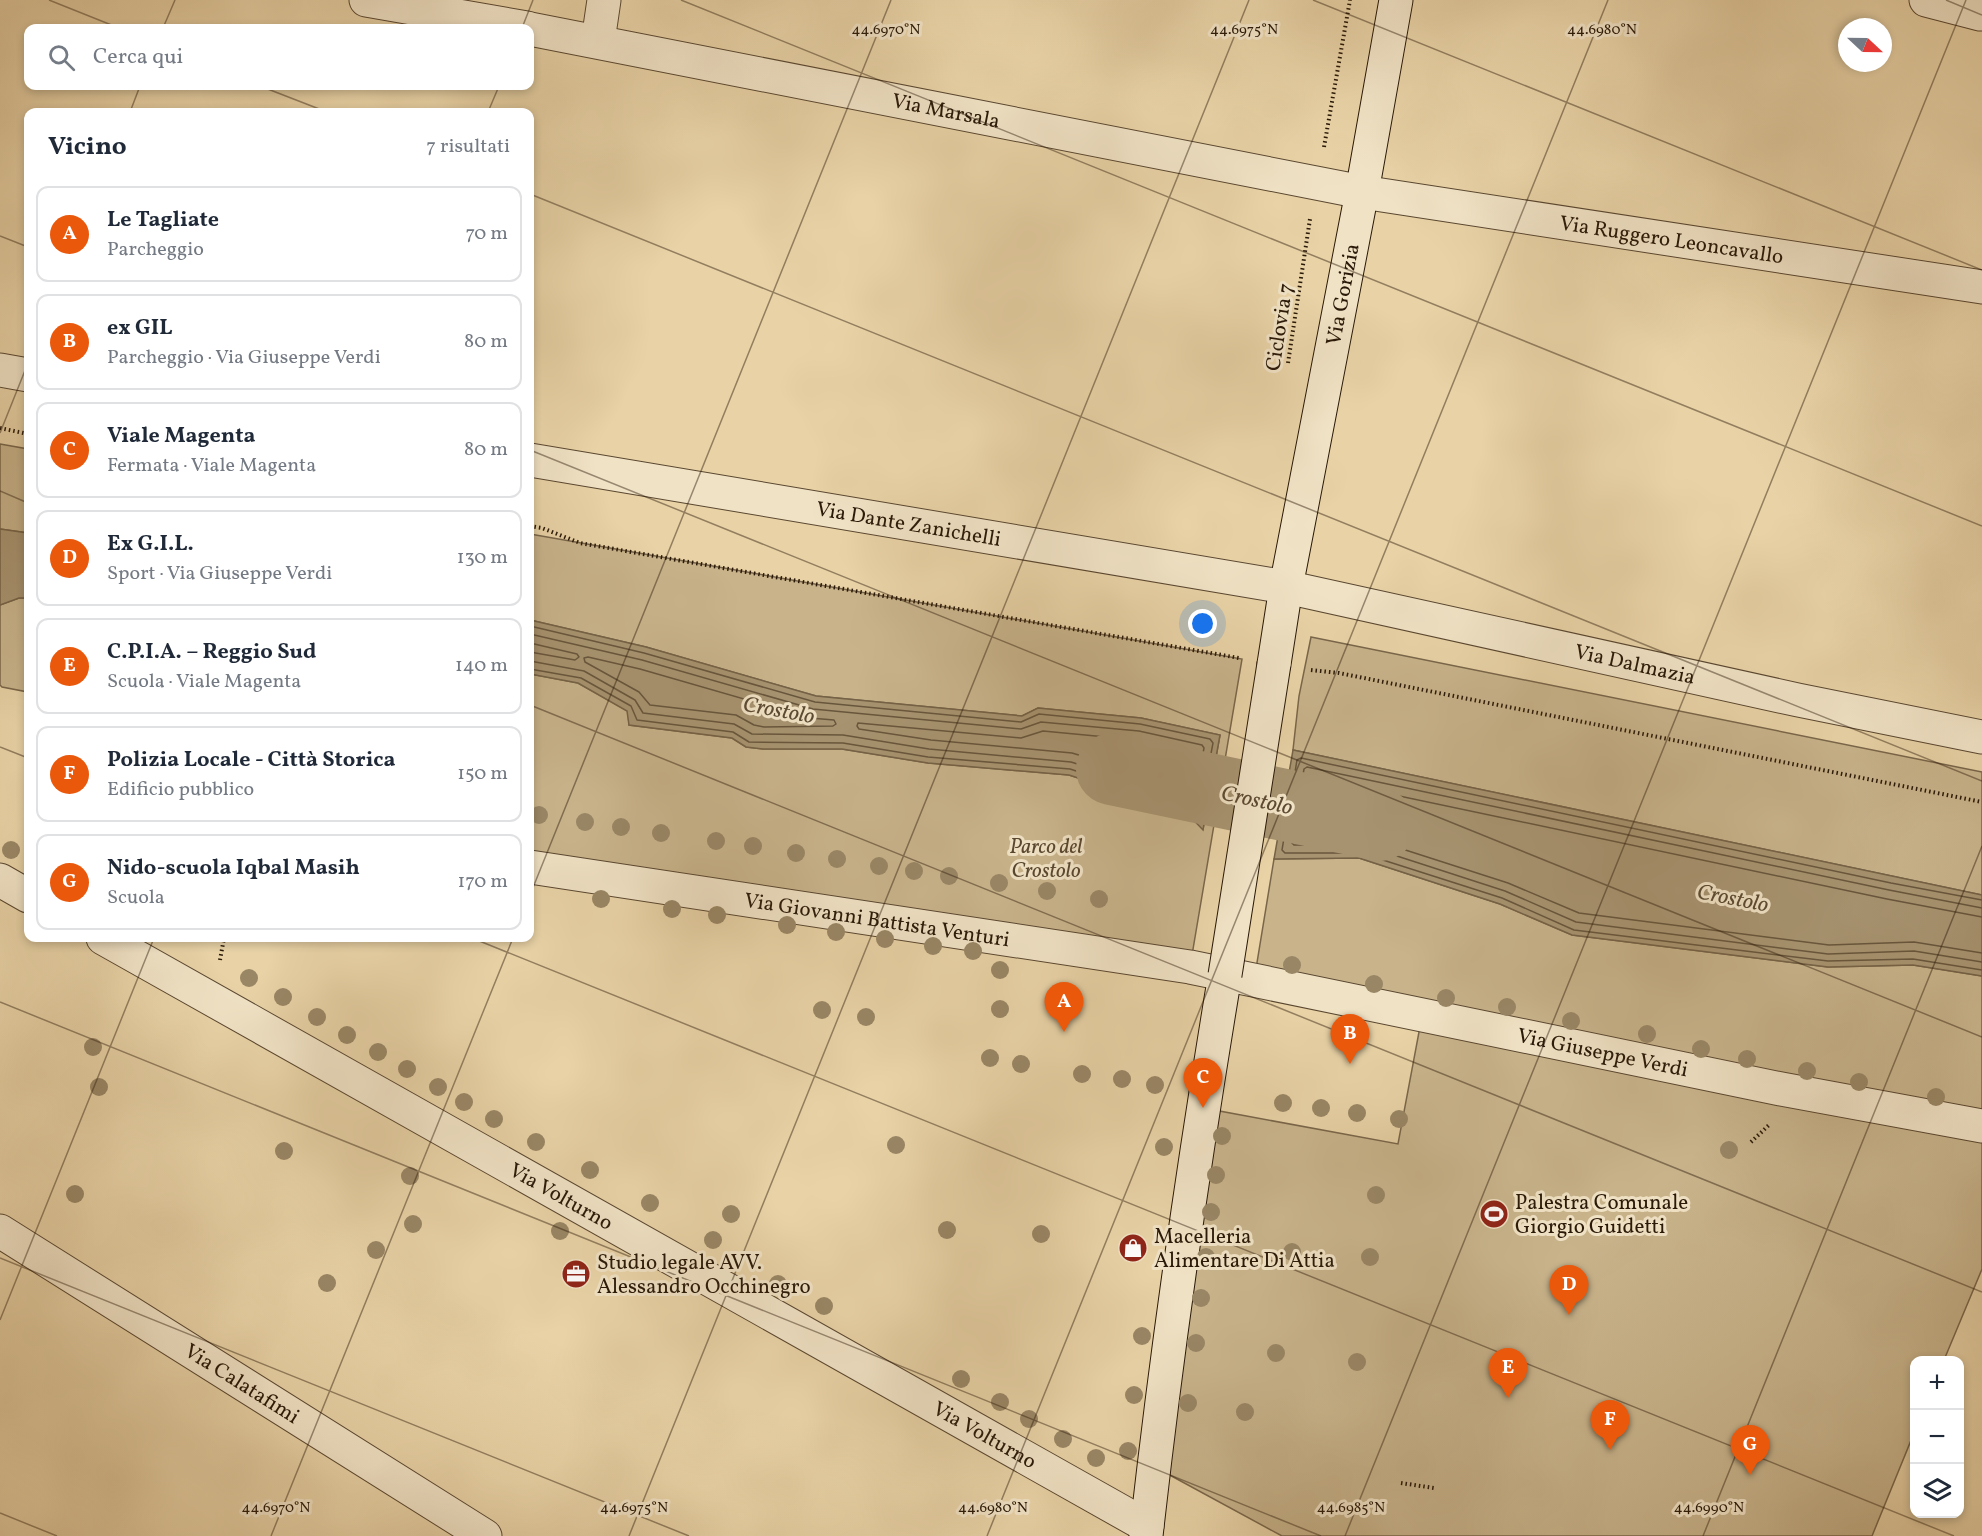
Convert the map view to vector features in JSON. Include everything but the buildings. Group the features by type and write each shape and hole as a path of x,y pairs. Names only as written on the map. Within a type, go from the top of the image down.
{"street":[{"name":"Via Marsala","path":"366,0 501,24"},
{"path":"598,41 604,0"},
{"name":"Via Gorizia","path":"1147,1531 1154,1456 1201,1120 1286,587 1362,192 1396,0"},
{"path":"1926,0 1980,14 1982,9"},
{"name":"Via Marsala","path":"534,30 1362,192"},
{"name":"Via Ruggero Leoncavallo","path":"1362,192 1982,287"},
{"path":"0,370 24,374"},
{"name":"Via Dante Zanichelli","path":"534,461 1286,587"},
{"name":"Via Dalmazia","path":"1286,587 1982,737"},
{"name":"Via Giovanni Battista Venturi","path":"534,868 1014,939 1190,967 1225,975"},
{"path":"0,880 24,894"},
{"name":"Via Volturno","path":"110,942 1147,1531"},
{"name":"Via Giuseppe Verdi","path":"1225,975 1781,1089 1982,1125"},
{"name":"Via Calatafimi","path":"0,1231 485,1536"}],"path":[{"name":"Ciclovia 7","path":"1288,364 1350,0"},
{"path":"0,428 24,433"},
{"path":"1242,659 1244,648"},
{"path":"1401,1483 1434,1488"}],"green space":[{"path":"0,444 24,448 24,532 0,529"},
{"name":"Parco del Crostolo","path":"534,535 1242,659 1190,967 534,868 534,675 578,683 628,711 629,725 732,738 746,747 763,749 842,749 928,763 1069,775 1097,784 1159,792 1182,808 1203,829 1220,735 1141,718 1038,708 1022,716 816,696 646,647 534,621"},
{"path":"24,598 24,691 0,685 0,605"},
{"path":"1311,637 1982,772 1982,895 1293,750 1299,696"},
{"path":"1359,858 1500,904 1572,935 1828,967 1913,965 1982,976 1982,1269 1946,1356 1910,1356 1910,1443 1872,1536 1282,1536 1153,1466 1203,1108 1398,1144 1422,1016 1254,981 1274,859"}],"water":[{"path":"0,529 24,532 24,598 0,605"},
{"path":"534,621 646,647 816,696 1022,716 1038,708 1141,718 1220,735 1203,830 1182,808 1159,792 1097,784 1069,775 928,763 842,749 763,749 746,747 732,738 629,725 627,711 578,683 534,675"},
{"path":"1293,750 1982,895 1982,976 1913,965 1828,967 1572,935 1500,904 1359,858 1274,859"}],"waterway":[{"name":"Crostolo","path":"1112,769 1380,825"}],"place":[{"name":"Le Tagliate","path":"1064,1032"},
{"name":"ex GIL","path":"1350,1064"},
{"name":"Viale Magenta","path":"1203,1108"},
{"name":"Palestra Comunale Giorgio Guidetti","path":"1494,1214"},
{"name":"Macelleria Alimentare Di Attia","path":"1133,1248"},
{"name":"Studio legale AVV. Alessandro Occhinegro","path":"576,1274"},
{"name":"Ex G.I.L.","path":"1569,1315"},
{"name":"C.P.I.A. – Reggio Sud","path":"1508,1398"},
{"name":"Polizia Locale - Città Storica","path":"1610,1450"},
{"name":"Nido-scuola Iqbal Masih","path":"1750,1475"}]}
